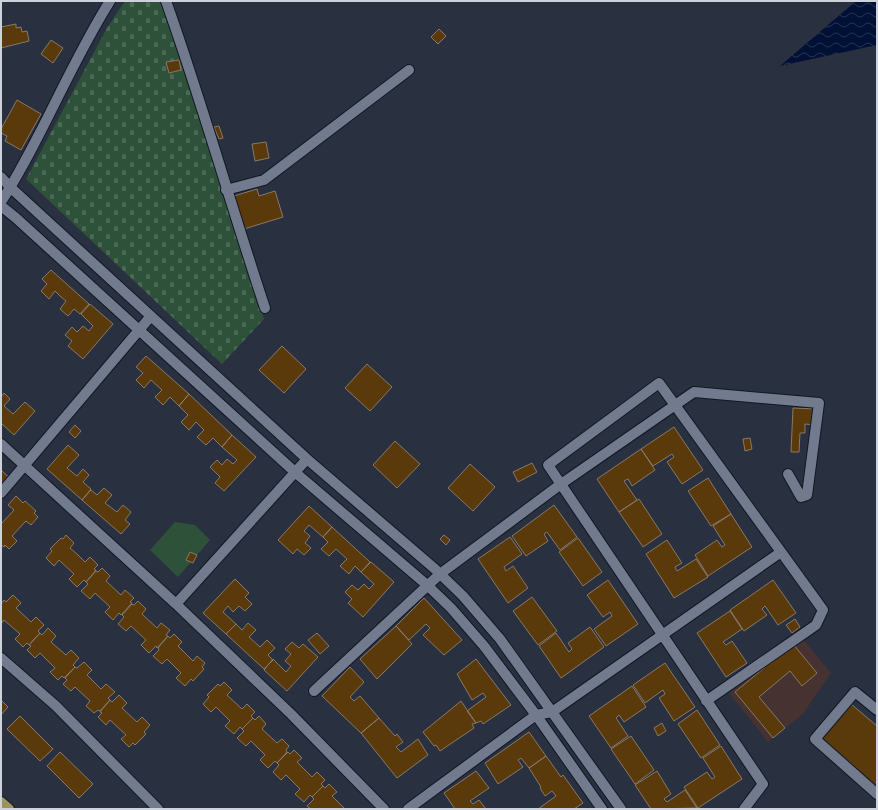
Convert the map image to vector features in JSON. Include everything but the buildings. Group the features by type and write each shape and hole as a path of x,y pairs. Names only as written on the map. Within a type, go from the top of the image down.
{"main road":[{"path":"1,802 9,809"}],"street":[{"path":"1,202 22,168 92,30 110,1"},
{"path":"166,1 192,75 226,190 265,308"},
{"path":"226,190 264,180 409,70"},
{"path":"1,177 10,187 307,459 440,574 463,596 500,639 621,809"},
{"path":"1,206 296,473 427,585 451,608 484,646 536,715 602,809"},
{"path":"1,493 138,329 151,316"},
{"path":"706,701 816,625 823,610 659,383 548,465 706,701 763,784 744,809"},
{"path":"314,691 440,574 561,484 676,406 694,392 819,403 807,495 800,497 788,474"},
{"path":"1,444 176,604 291,714 384,809"},
{"path":"176,604 296,473 307,459"},
{"path":"408,809 536,715 552,712 781,552"},
{"path":"1,658 56,706 158,809"},
{"path":"877,710 855,692 815,739 877,794"}],"shaded area":[{"path":"799,634 831,673 803,714 768,742 729,693"}],"green space":[{"path":"125,1 161,1 264,319 222,364 26,179 107,28"},
{"path":"175,522 195,525 210,540 178,577 150,550"}],"water":[{"path":"856,1 877,1 877,45 780,66"}]}
